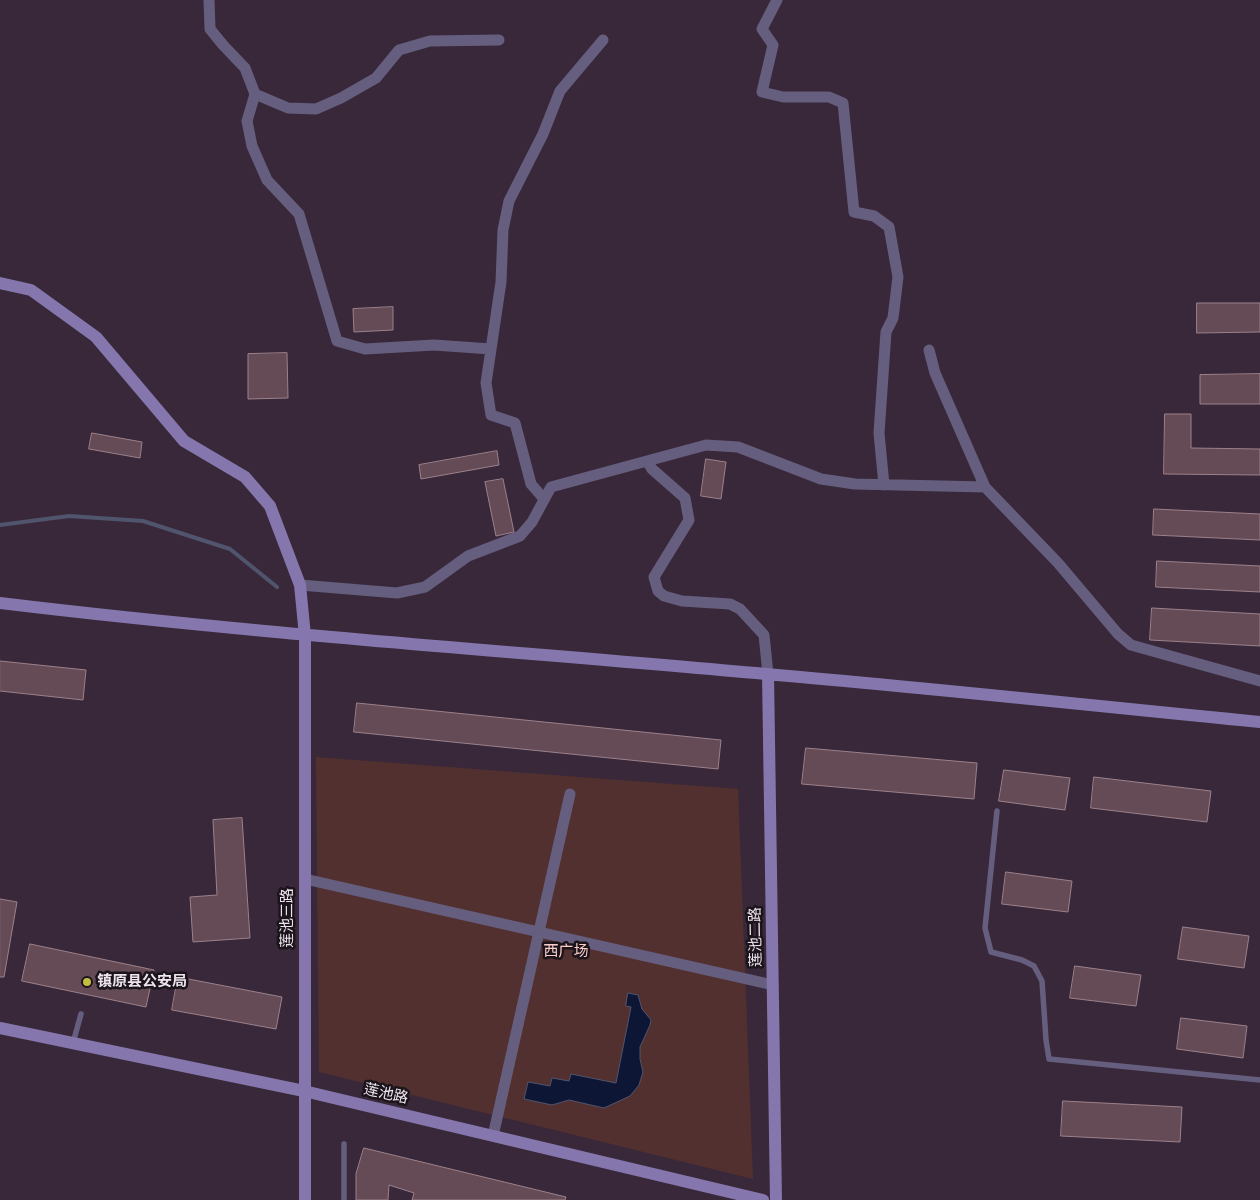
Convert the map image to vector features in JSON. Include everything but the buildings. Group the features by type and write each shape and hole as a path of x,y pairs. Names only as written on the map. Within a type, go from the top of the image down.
{"street":[{"path":"209,0 210,29 245,68 255,94 247,121 252,146 267,180 299,214 337,340 364,349 434,345 491,349"},
{"path":"777,0 762,29 773,45 762,92 783,97 829,97 843,103 854,212 874,216 889,227 898,277 894,318 886,332 879,433 884,485"},
{"path":"255,94 288,108 316,108 342,98 376,78 399,50 430,40 498,40"},
{"path":"544,499 532,484 515,423 491,415 486,383 501,282 503,230 509,201 543,134 560,91 602,40"},
{"name":"莲池三路","path":"0,283 31,290 96,337 184,441 245,477 270,506 300,585 305,636 305,1200"},
{"path":"929,350 935,373 985,487 1058,563 1118,634 1131,645 1260,681"},
{"path":"300,585 397,593 424,587 468,556 520,536 532,522 551,487 706,444 738,446 820,480 856,484 985,487"},
{"path":"647,460 652,469 685,498 689,520 654,577 658,591 664,596 682,601 730,604 740,608 764,635 768,674"},
{"path":"0,602 102,615 305,636 768,674 1260,722"},
{"name":"莲池二路","path":"768,674 776,1200"},
{"path":"493,1136 570,794"},
{"path":"305,879 773,985"},
{"name":"莲池路","path":"0,1028 304,1091 764,1200"}],"lane":[{"path":"997,811 985,928 991,952 1022,960 1034,966 1042,980 1049,1059 1260,1080"},
{"path":"73,1043 81,1014"},
{"path":"344,1144 344,1200"}],"green space":[{"name":"西广场","path":"316,757 738,789 753,1179 319,1072"}],"water":[{"path":"628,993 638,995 642,1009 651,1020 640,1047 643,1072 639,1085 630,1096 604,1108 569,1100 552,1105 524,1099 528,1082 550,1086 552,1078 569,1081 571,1074 616,1083 631,1007 626,1006"}],"waterway":[{"path":"0,525 69,516 143,521 230,549 277,587"}],"place":[{"name":"镇原县公安局","path":"87,982"}]}
